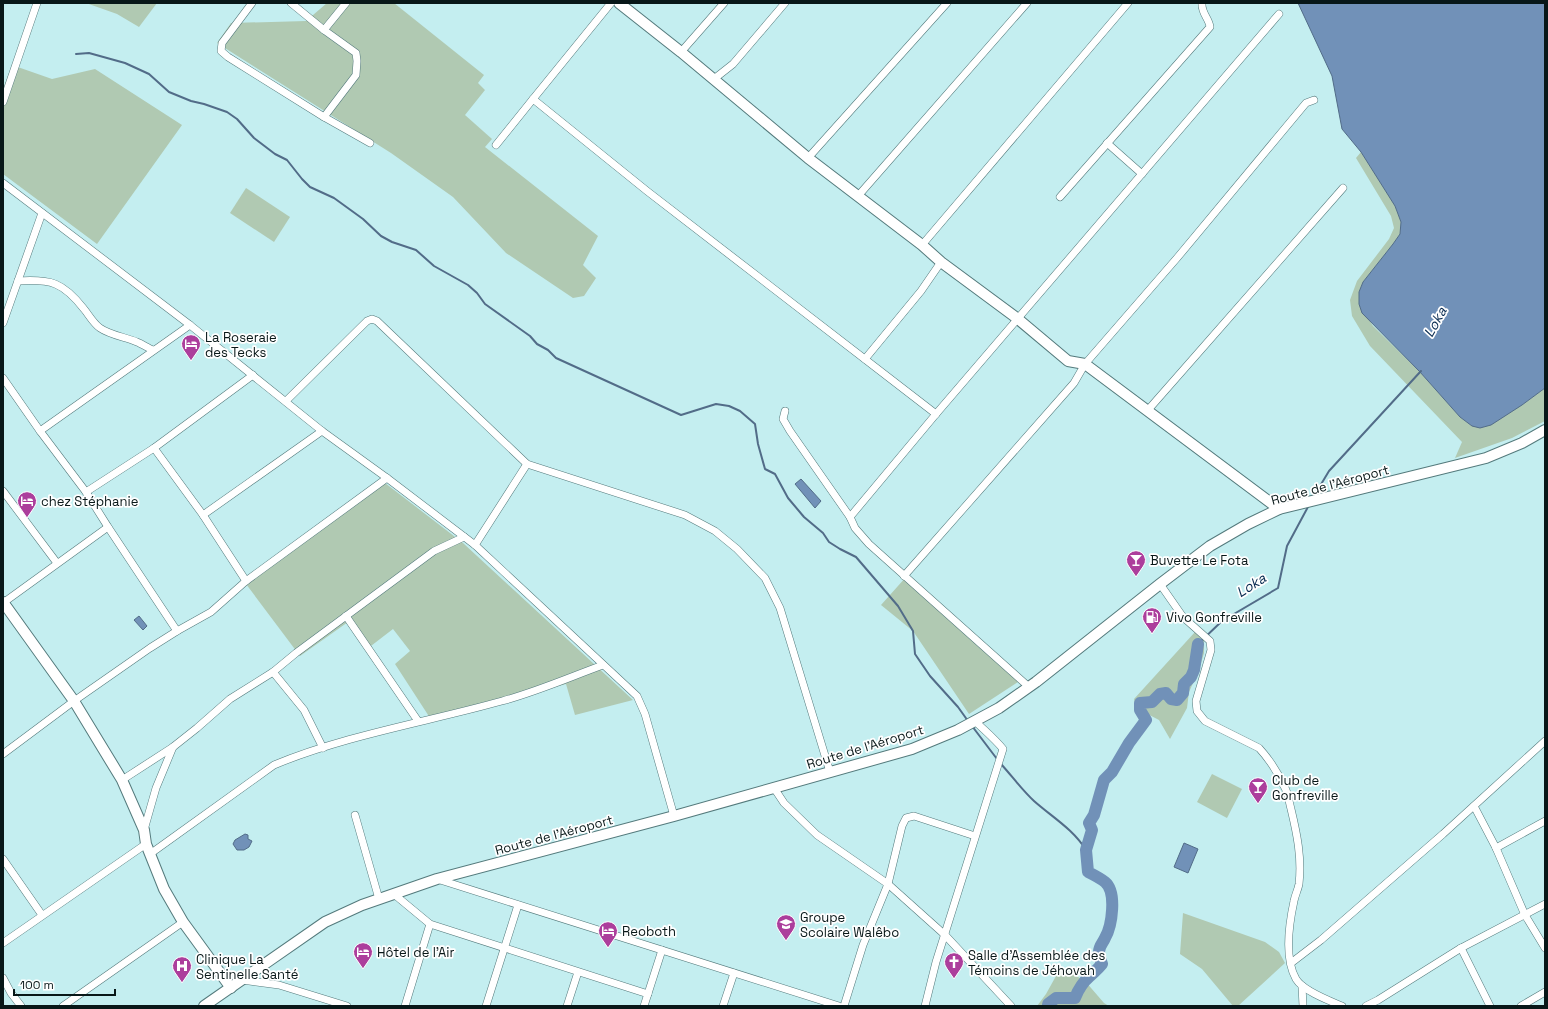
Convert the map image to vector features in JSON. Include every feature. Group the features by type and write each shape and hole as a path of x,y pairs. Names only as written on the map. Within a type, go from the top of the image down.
{"main road":[{"path":"619,3 714,79 808,158 922,245 941,262 1018,319 1068,361 1085,364 1279,509"},
{"name":"Route de l'Aéroport","path":"204,1006 291,944 325,922 362,905 395,895 437,879 674,816 912,749 958,730 998,708 1029,687 1210,546 1248,524 1279,509 1486,458 1545,430"},
{"path":"3,602 74,701 122,780 144,830 146,844 164,889 184,922 231,988"}],"street":[{"path":"3,102 37,3"},
{"path":"252,3 222,43 221,51 228,57 324,117 370,143"},
{"path":"291,3 324,30 356,53 358,61 356,75 324,117"},
{"path":"324,30 346,3"},
{"path":"496,145 611,3"},
{"path":"681,52 724,3"},
{"path":"714,79 733,64 785,3"},
{"path":"808,158 947,3"},
{"path":"858,196 1027,3"},
{"path":"922,245 1128,3"},
{"path":"1060,197 1210,27 1201,9 1202,3"},
{"path":"850,517 936,414 1279,14"},
{"path":"534,99 641,186 936,414"},
{"path":"904,576 1074,383 1085,364 1177,258 1306,103 1314,100"},
{"path":"1107,143 1142,174"},
{"path":"3,183 190,325 322,431 387,478 474,545 637,696 645,714 674,816"},
{"path":"1148,410 1343,188"},
{"path":"3,323 42,213"},
{"path":"865,360 921,291 941,262"},
{"path":"18,281 49,281 65,289 98,326 106,332 138,342 153,350"},
{"path":"286,401 367,321 372,319 377,321 527,464 685,515 715,531 737,549 765,578 780,608 830,772"},
{"path":"40,431 190,325"},
{"path":"86,492 154,448 253,375"},
{"path":"3,378 40,431 86,492 177,631"},
{"path":"785,411 783,419 790,431 850,517 855,528 869,544 1029,687"},
{"path":"203,515 322,431"},
{"path":"154,448 203,515 246,581"},
{"path":"474,545 527,464"},
{"path":"3,753 74,701 177,631 211,612 246,581 387,478"},
{"path":"3,491 57,563"},
{"path":"3,602 108,527"},
{"path":"122,780 173,747 230,699 273,672 434,551 464,537"},
{"path":"1160,584 1183,617 1210,641 1212,650 1196,701 1197,711 1205,721 1258,748 1265,755 1285,787 1296,828 1300,865 1298,886 1291,914 1288,945 1291,963 1296,979 1302,986 1328,1001 1342,1006"},
{"path":"346,616 418,721"},
{"path":"150,854 274,765 296,756 418,721 503,701 603,665"},
{"path":"273,672 304,710 323,748"},
{"path":"925,1006 936,962 1003,749 997,741 975,721"},
{"path":"1291,963 1332,931 1474,806 1545,741"},
{"path":"144,830 156,788 173,747"},
{"path":"774,788 784,803 817,835 888,884 945,935 1010,1006"},
{"path":"1474,806 1496,848 1525,915 1545,948"},
{"path":"355,815 379,899"},
{"path":"844,1006 863,945 888,884 902,826 906,818 914,816 975,836"},
{"path":"1496,848 1545,820"},
{"path":"3,943 146,844"},
{"path":"3,859 42,916"},
{"path":"437,879 839,1006"},
{"path":"395,895 430,924 648,994"},
{"path":"1366,1006 1461,948 1545,904"},
{"path":"486,1006 518,905"},
{"path":"63,1006 184,922"},
{"path":"405,1006 430,924"},
{"path":"1461,948 1490,1006"},
{"path":"644,1006 662,950"},
{"path":"568,1006 578,972"},
{"path":"723,1006 734,973"},
{"path":"3,978 11,993 21,1006"},
{"path":"242,980 279,985 347,1006"},
{"path":"1302,986 1303,1006"},
{"path":"1520,1006 1545,992"}],"green space":[{"path":"86,3 157,3 139,27 117,14"},
{"path":"327,3 394,3 484,75 478,83 485,90 465,115 492,139 485,147 598,236 583,265 596,278 584,296 573,298 506,253 453,197 391,153 217,43 231,23 306,21"},
{"path":"12,65 52,79 95,69 182,125 97,244 3,174 3,89"},
{"path":"1361,152 1395,206 1401,222 1400,234 1363,282 1359,292 1359,304 1373,326 1420,372 1460,417 1472,426 1522,405 1545,388 1545,421 1512,438 1455,458 1462,442 1370,346 1352,316 1350,300 1357,281 1389,239 1394,228 1391,216 1356,158"},
{"path":"246,188 290,217 274,242 230,213"},
{"path":"385,483 463,543 633,700 575,715 566,684 432,721 395,664 410,651 393,629 367,649 348,622 300,656 246,584"},
{"path":"906,577 1021,680 969,714 913,631 881,605"},
{"path":"1195,632 1204,639 1204,653 1199,670 1189,692 1187,708 1170,739 1159,720 1136,708 1134,699"},
{"path":"1212,774 1242,789 1227,818 1197,802"},
{"path":"1183,913 1265,942 1279,952 1285,963 1238,1006 1233,1006 1202,969 1180,954"},
{"path":"1061,967 1085,981 1104,1003 1109,1006 1037,1006 1046,994"}],"water":[{"path":"1298,3 1545,3 1545,388 1491,425 1480,428 1472,426 1460,417 1420,372 1362,313 1359,304 1359,292 1363,282 1400,234 1401,222 1395,206 1361,152 1342,129 1332,76"},
{"path":"801,479 821,501 815,508 795,484"},
{"path":"139,616 147,626 143,630 134,620"},
{"path":"245,834 248,835 248,839 252,841 249,847 244,850 237,850 233,844 235,840"},
{"path":"1184,843 1198,849 1188,873 1174,867"}],"waterway":[{"path":"76,54 89,53 125,63 149,74 169,92 191,101 227,112 237,119 254,138 275,154 287,160 310,187 334,198 363,219 381,236 392,242 416,250 434,266 468,285 477,293 485,304 530,336 537,344 548,350 556,358 681,415 716,404 729,406 740,411 755,424 758,444 765,469 775,474 788,498 804,517 823,533 829,542 856,557 898,606 913,631 915,654 930,676 958,707 968,721"},
{"name":"Loka","path":"1314,496 1329,471 1421,371"},
{"name":"Loka","path":"1198,644 1222,621 1278,588 1287,546 1309,505"},
{"name":"Loka","path":"1048,1006 1048,1004 1056,998 1075,998 1083,983 1102,964 1099,950 1110,926 1112,909 1111,893 1105,882 1088,872 1086,850 1092,830 1089,823 1094,815 1104,780 1112,772 1129,743 1146,720 1140,710 1140,703 1152,702 1160,694 1166,693 1171,699 1177,700 1183,693 1184,684 1191,677 1194,670 1198,644"},
{"path":"972,726 997,759"},
{"path":"1001,764 1030,797 1069,829 1086,850"}],"place":[{"name":"La Roseraie des Tecks","path":"191,361"},
{"name":"chez Stéphanie","path":"27,518"},
{"name":"Buvette Le Fota","path":"1136,577"},
{"name":"Vivo Gonfreville","path":"1152,634"},
{"name":"Club de Gonfreville","path":"1258,804"},
{"name":"Groupe Scolaire Walêbo","path":"786,941"},
{"name":"Reoboth","path":"608,948"},
{"name":"Hôtel de l'Air","path":"363,969"},
{"name":"Salle d'Assemblée des Témoins de Jéhovah","path":"954,979"},
{"name":"Clinique La Sentinelle Santé","path":"182,983"}]}
